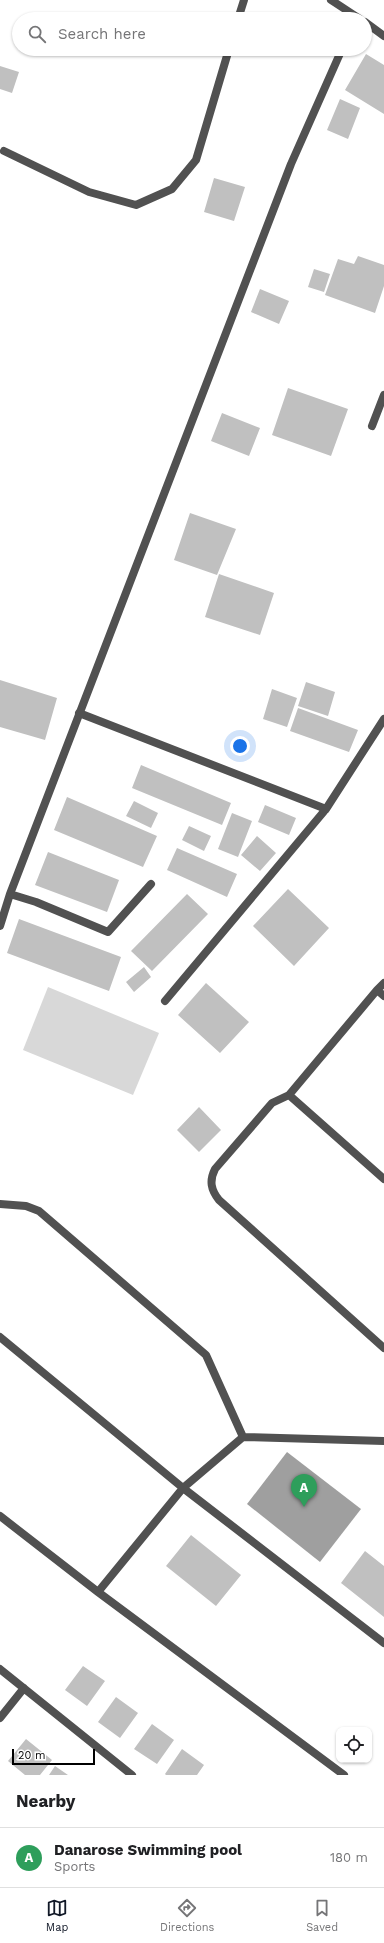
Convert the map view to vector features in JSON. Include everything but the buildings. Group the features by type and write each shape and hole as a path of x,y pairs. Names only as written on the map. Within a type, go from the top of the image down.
{"street":[{"path":"240,12 244,0"},
{"path":"331,0 348,12"},
{"path":"372,27 384,36"},
{"path":"4,151 89,192 136,205 172,189 196,160 227,56"},
{"path":"0,926 10,894 79,713 291,164 339,56"},
{"path":"372,426 384,395"},
{"path":"79,713 326,809"},
{"path":"165,1001 326,809 384,718"},
{"path":"10,894 36,902 108,932 151,884"},
{"path":"384,983 289,1095 272,1103 215,1169 211,1182 213,1192 219,1200 384,1348"},
{"path":"377,990 384,996"},
{"path":"289,1095 384,1179"},
{"path":"0,1204 26,1206 39,1211 206,1355 243,1437"},
{"path":"0,1337 183,1488 384,1643"},
{"path":"98,1592 183,1488 243,1437 384,1441"},
{"path":"0,1516 98,1592 344,1775"},
{"path":"0,1669 132,1775"},
{"path":"0,1718 24,1688"}],"shaded area":[{"path":"48,987 159,1033 133,1095 23,1050"},
{"path":"287,1452 361,1509 320,1562 247,1504"}],"place":[{"name":"Danarose Swimming pool","path":"304,1507"}]}
